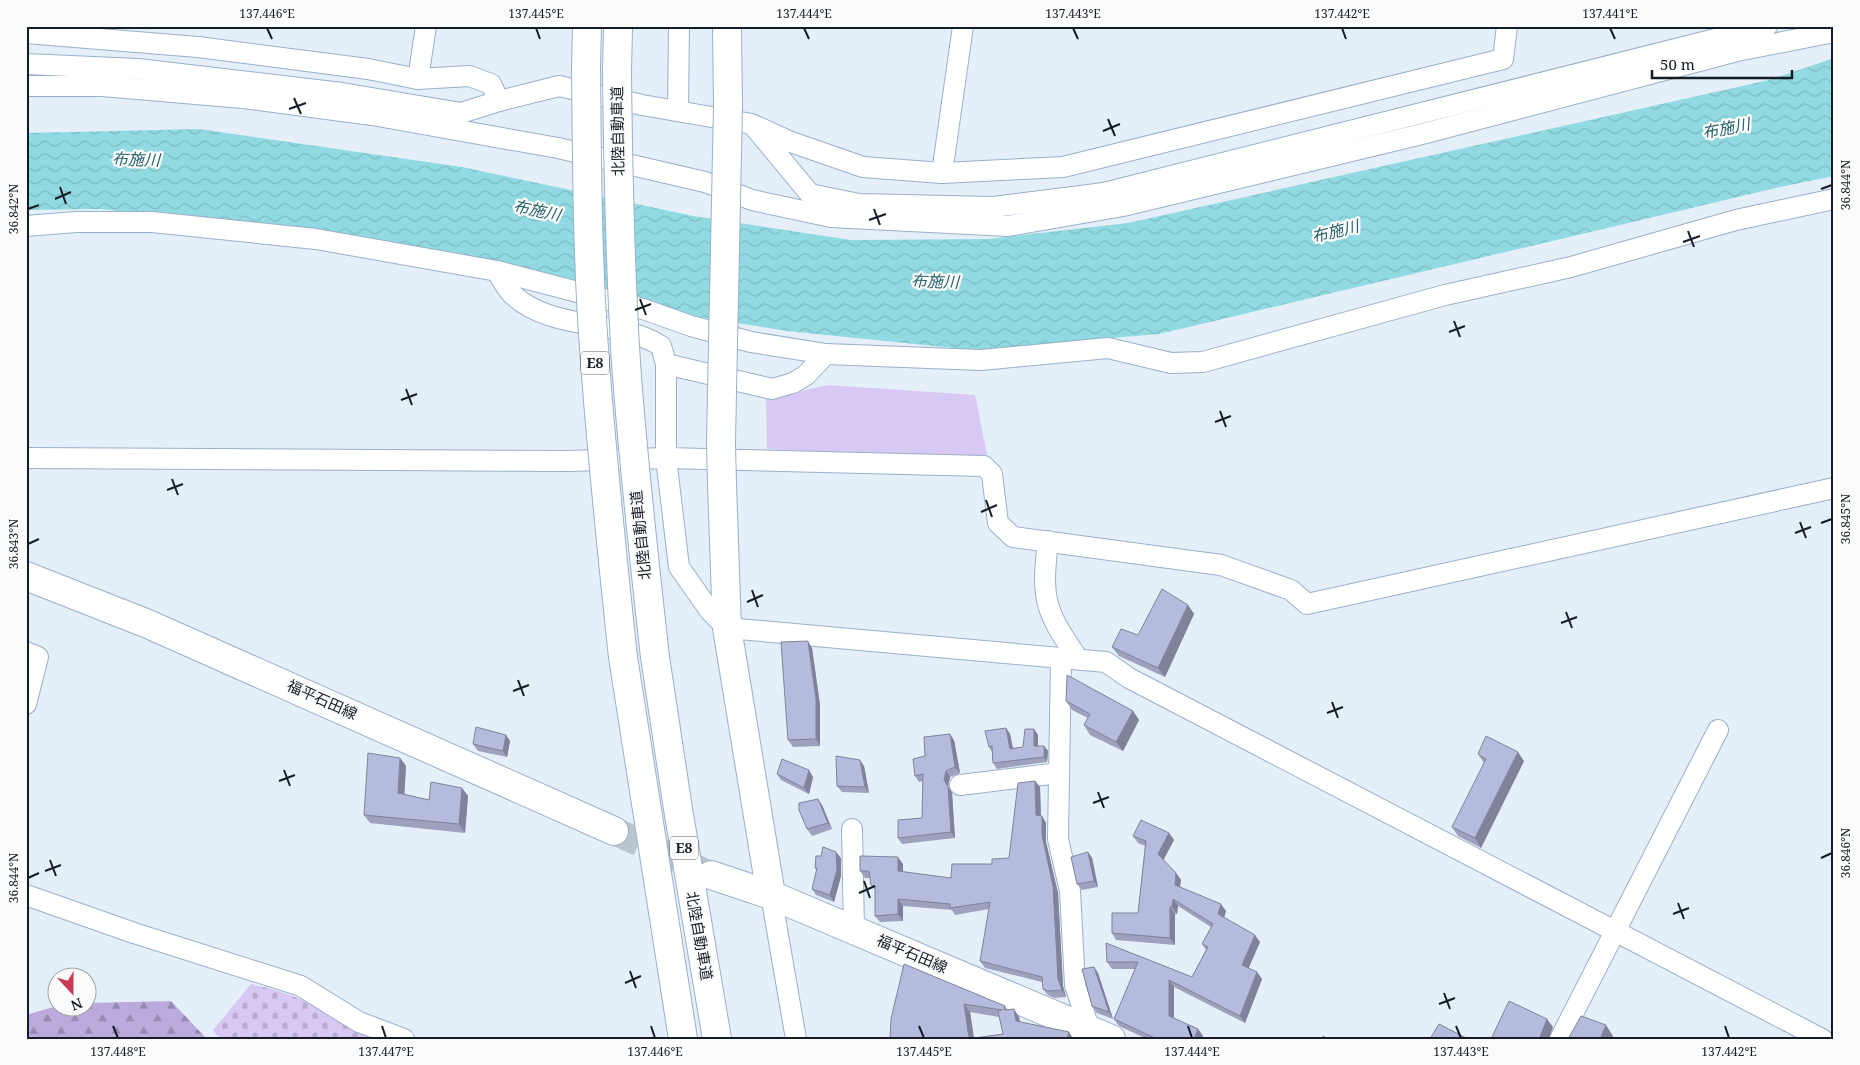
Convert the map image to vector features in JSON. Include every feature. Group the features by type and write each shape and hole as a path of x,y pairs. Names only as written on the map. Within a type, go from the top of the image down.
{"main road":[{"name":"北陸自動車道","path":"587,26 588,207 594,346 606,508 623,657 683,1039"},
{"name":"北陸自動車道","path":"618,26 619,213 626,362 638,506 655,657 685,855 717,1039"},
{"path":"727,26 728,106 721,443 726,628 771,895"},
{"name":"福平石田線","path":"26,576 148,624 614,832"},
{"name":"福平石田線","path":"711,875 771,895 1097,1035"}],"street":[{"path":"418,79 426,26"},
{"path":"678,110 680,26"},
{"path":"942,173 963,26"},
{"path":"26,64 138,69 342,93 460,113 559,86 642,106 678,110 752,124 791,142 864,167 942,173 1062,167 1503,59 1508,26"},
{"path":"752,124 810,194 859,204 994,207 1104,194 1767,26"},
{"path":"26,86 102,86 243,98 372,115 558,148 705,182 752,200 831,216 1008,226 1123,206 1422,134 1737,51 1834,32"},
{"path":"26,33 198,47 368,69 418,79 469,76 491,84 499,101"},
{"path":"26,226 76,222 152,222 316,239 496,271 643,309 691,326 751,342 826,354 981,360 1108,348 1171,363 1203,362 1445,295 1571,267 1736,220 1834,199"},
{"path":"496,271 512,294 535,309 568,321 649,338 661,346 666,364 666,458 679,567 710,611 726,628 1106,662 1129,678 1822,1039"},
{"path":"666,364 772,389 793,383 806,374 826,354"},
{"path":"26,458 568,460 666,458 984,466 992,474 998,523 1013,536 1221,565 1291,590 1308,604 1834,488"},
{"path":"1048,541 1045,575 1047,602 1069,659 1059,773 1058,839 1070,891 1075,985 1097,1035"},
{"path":"26,652 38,657 26,704"},
{"path":"1560,1039 1718,730"},
{"path":"960,785 1059,773"},
{"path":"852,829 854,930"},
{"path":"26,895 134,933 301,986 359,1022 404,1039"},
{"path":"771,895 796,1039"}],"green space":[{"path":"828,385 975,395 988,460 767,449 766,399"},
{"path":"251,984 303,1000 379,1039 221,1039 213,1030"},
{"path":"171,1001 207,1039 26,1039 26,1015 48,1009 48,1018 98,1018 98,1003"}],"water":[{"name":"布施川","path":"1834,58 1834,176 1776,188 1159,334 974,350 787,331 530,290 382,242 101,209 26,210 26,133 199,129 462,167 693,216 851,240 988,239 1128,223 1769,80"}],"building":[{"path":"1162,589 1188,605 1158,668 1112,647 1121,629 1138,635"},
{"path":"808,641 816,699 816,739 788,740 781,642"},
{"path":"1067,675 1133,711 1116,742 1084,725 1090,714 1066,701"},
{"path":"476,727 506,735 503,751 473,744"},
{"path":"1006,728 1010,749 1023,747 1025,729 1034,729 1034,746 1044,746 1044,757 993,763 992,746 989,747 985,731"},
{"path":"950,734 955,767 946,771 944,780 948,787 951,832 898,838 898,820 922,818 923,774 915,776 913,759 925,756 924,737"},
{"path":"1486,736 1518,752 1475,838 1452,827 1486,759 1478,754"},
{"path":"368,753 400,758 398,793 429,800 431,782 462,788 459,824 364,815"},
{"path":"836,756 860,760 865,787 837,786"},
{"path":"782,759 809,770 804,788 777,774"},
{"path":"1035,781 1036,815 1042,816 1042,835 1053,886 1058,979 1062,990 1049,991 1043,989 1042,977 980,961 990,902 950,908 950,904 898,899 898,914 875,916 875,886 871,885 869,871 860,871 860,856 898,857 898,871 951,878 952,864 992,864 992,859 1009,858 1018,783"},
{"path":"818,799 828,823 807,829 799,810 799,803"},
{"path":"1141,820 1169,833 1158,854 1176,873 1175,885 1221,904 1218,914 1255,935 1242,965 1257,972 1240,1016 1169,980 1169,1016 1198,1029 1194,1039 1157,1039 1114,1019 1138,962 1107,962 1106,943 1192,977 1208,947 1202,944 1213,924 1173,899 1172,907 1170,907 1170,938 1112,933 1112,913 1138,913 1146,841 1133,836"},
{"path":"823,847 836,852 837,870 830,895 812,889 817,868 815,868 816,856 821,856"},
{"path":"1088,852 1094,881 1077,884 1071,857"},
{"path":"904,964 1005,1006 1004,1010 1014,1009 1016,1021 1069,1032 1067,1039 974,1039 1003,1034 998,1011 1002,1010 964,1004 969,1038 890,1039 891,1019"},
{"path":"1094,967 1109,1012 1092,1006 1082,969"},
{"path":"1509,1001 1547,1019 1539,1039 1491,1039"},
{"path":"1581,1016 1606,1025 1600,1039 1568,1039"},
{"path":"1439,1024 1468,1039 1430,1039"}],"tunnel":[{"path":"614,831 706,873"}]}
